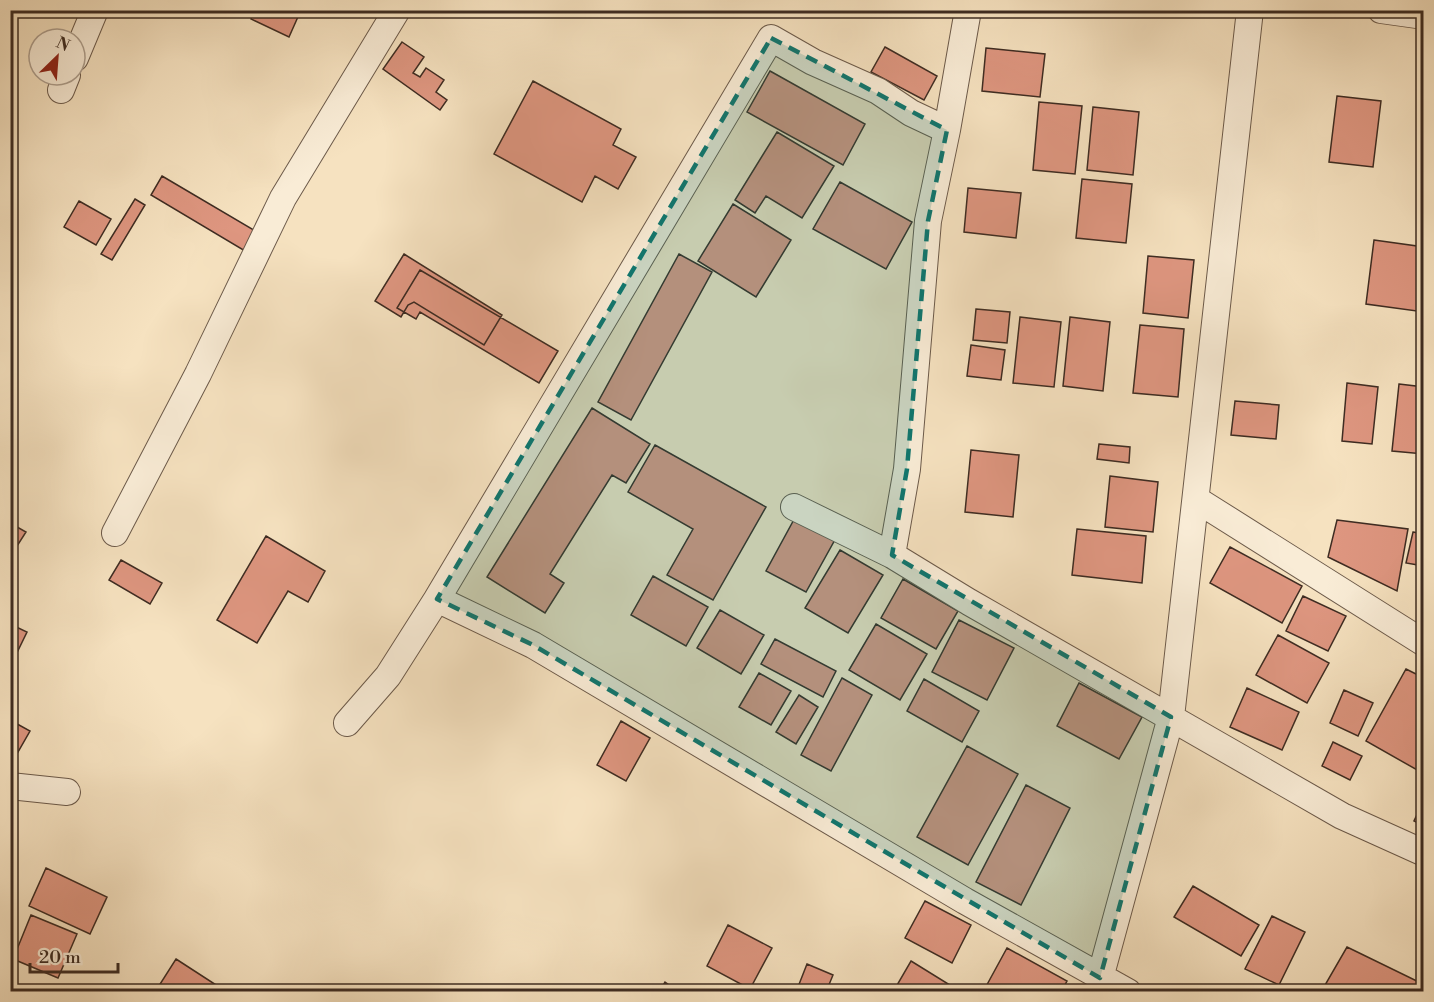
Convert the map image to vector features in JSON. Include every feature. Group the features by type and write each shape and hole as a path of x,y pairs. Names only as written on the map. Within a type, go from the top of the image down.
{"street":[{"path":"87,29 95,10"},
{"path":"115,533 198,374 283,198 397,10"},
{"path":"892,555 907,469 927,221 948,130 968,10"},
{"path":"1100,978 1171,717 1251,10"},
{"path":"1381,10 1424,16"},
{"path":"346,723 388,676 437,599 771,38 813,62 878,91 911,113 948,130"},
{"path":"1197,500 1424,643"},
{"path":"794,507 892,555 969,602 1342,816 1424,853"},
{"path":"437,599 533,645 965,901 1128,992"},
{"path":"10,786 67,792"}],"highlighted area":[{"path":"771,38 947,130 928,221 907,469 892,555 1171,717 1100,978 533,645 437,599"}],"building":[{"path":"255,10 301,10 289,37 251,19"},
{"path":"402,42 424,57 413,73 420,77 426,68 444,80 436,92 447,100 440,110 383,69"},
{"path":"885,47 937,76 924,100 871,72"},
{"path":"986,48 1045,54 1040,97 982,91"},
{"path":"770,71 865,124 843,165 747,112"},
{"path":"533,81 621,129 613,145 636,157 618,189 595,176 582,202 494,154"},
{"path":"1337,96 1381,101 1373,167 1329,162"},
{"path":"1039,102 1082,106 1075,174 1033,170"},
{"path":"1093,107 1139,112 1133,175 1087,170"},
{"path":"777,132 834,166 802,218 766,196 755,213 735,200"},
{"path":"162,176 257,232 245,251 151,195"},
{"path":"1082,179 1132,184 1126,243 1076,238"},
{"path":"840,182 912,222 886,269 813,229"},
{"path":"968,188 1021,193 1016,238 964,232"},
{"path":"135,199 145,205 112,260 101,254"},
{"path":"79,201 111,219 96,245 64,227"},
{"path":"733,204 791,240 756,297 698,261"},
{"path":"1374,240 1424,247 1424,312 1366,304"},
{"path":"404,254 502,315 484,345 414,302 408,305 401,317 375,301"},
{"path":"679,254 712,272 631,420 598,402"},
{"path":"1148,256 1194,260 1188,318 1143,313"},
{"path":"420,270 558,351 539,383 420,312 416,319 397,308"},
{"path":"976,309 1010,312 1007,343 973,340"},
{"path":"1020,317 1061,322 1054,387 1013,383"},
{"path":"1070,317 1110,322 1103,391 1063,386"},
{"path":"1140,325 1184,329 1178,397 1133,393"},
{"path":"971,345 1005,350 1001,380 967,376"},
{"path":"1347,383 1378,387 1372,444 1342,441"},
{"path":"1399,384 1424,387 1424,454 1392,451"},
{"path":"1235,401 1279,405 1276,439 1231,435"},
{"path":"592,408 650,444 626,483 612,475 550,574 564,583 545,613 487,577"},
{"path":"1099,444 1130,447 1129,463 1097,459"},
{"path":"655,445 766,507 713,600 667,575 693,529 628,492"},
{"path":"971,450 1019,455 1013,517 965,512"},
{"path":"1110,476 1158,482 1153,532 1105,527"},
{"path":"797,514 837,536 806,592 766,571"},
{"path":"1337,520 1408,529 1397,591 1328,557"},
{"path":"10,523 26,532 10,557"},
{"path":"1077,529 1146,536 1142,583 1072,575"},
{"path":"1413,532 1424,534 1424,566 1406,563"},
{"path":"266,536 325,571 308,602 288,591 257,643 217,620"},
{"path":"1230,547 1302,586 1282,623 1210,583"},
{"path":"840,550 883,575 848,633 805,608"},
{"path":"121,560 162,583 150,604 109,580"},
{"path":"653,576 708,607 686,646 631,615"},
{"path":"903,579 958,611 936,649 881,618"},
{"path":"1303,596 1346,616 1328,651 1286,631"},
{"path":"720,610 764,635 741,674 697,648"},
{"path":"959,620 1014,648 987,700 932,672"},
{"path":"10,624 27,632 10,667"},
{"path":"876,624 927,654 900,700 849,670"},
{"path":"1278,635 1329,663 1307,703 1256,675"},
{"path":"775,639 836,671 823,697 761,664"},
{"path":"1406,669 1424,678 1424,762 1419,771 1366,741"},
{"path":"759,673 791,691 771,725 739,707"},
{"path":"842,678 872,695 831,771 801,755"},
{"path":"924,679 979,711 962,742 907,711"},
{"path":"1079,683 1142,717 1119,759 1057,726"},
{"path":"1247,688 1299,712 1282,750 1230,727"},
{"path":"1344,690 1373,703 1358,736 1330,723"},
{"path":"799,695 818,707 796,744 776,732"},
{"path":"10,720 30,731 10,766"},
{"path":"621,721 650,738 626,781 597,765"},
{"path":"1333,742 1362,756 1350,780 1322,766"},
{"path":"967,746 1018,774 968,865 917,837"},
{"path":"1026,785 1070,808 1021,905 976,882"},
{"path":"1424,800 1424,826 1414,821"},
{"path":"46,868 107,897 90,934 29,906"},
{"path":"1193,886 1259,925 1241,956 1174,917"},
{"path":"925,901 971,925 952,963 905,938"},
{"path":"31,915 77,934 58,978 13,959"},
{"path":"1272,916 1305,932 1279,985 1245,969"},
{"path":"728,925 772,948 750,989 707,966"},
{"path":"1347,947 1423,984 1416,992 1321,992"},
{"path":"1007,948 1067,981 1061,992 983,992"},
{"path":"176,959 227,992 155,992"},
{"path":"911,961 958,990 957,992 893,992"},
{"path":"807,964 833,975 826,992 796,992"},
{"path":"665,982 679,992 659,992"}]}
